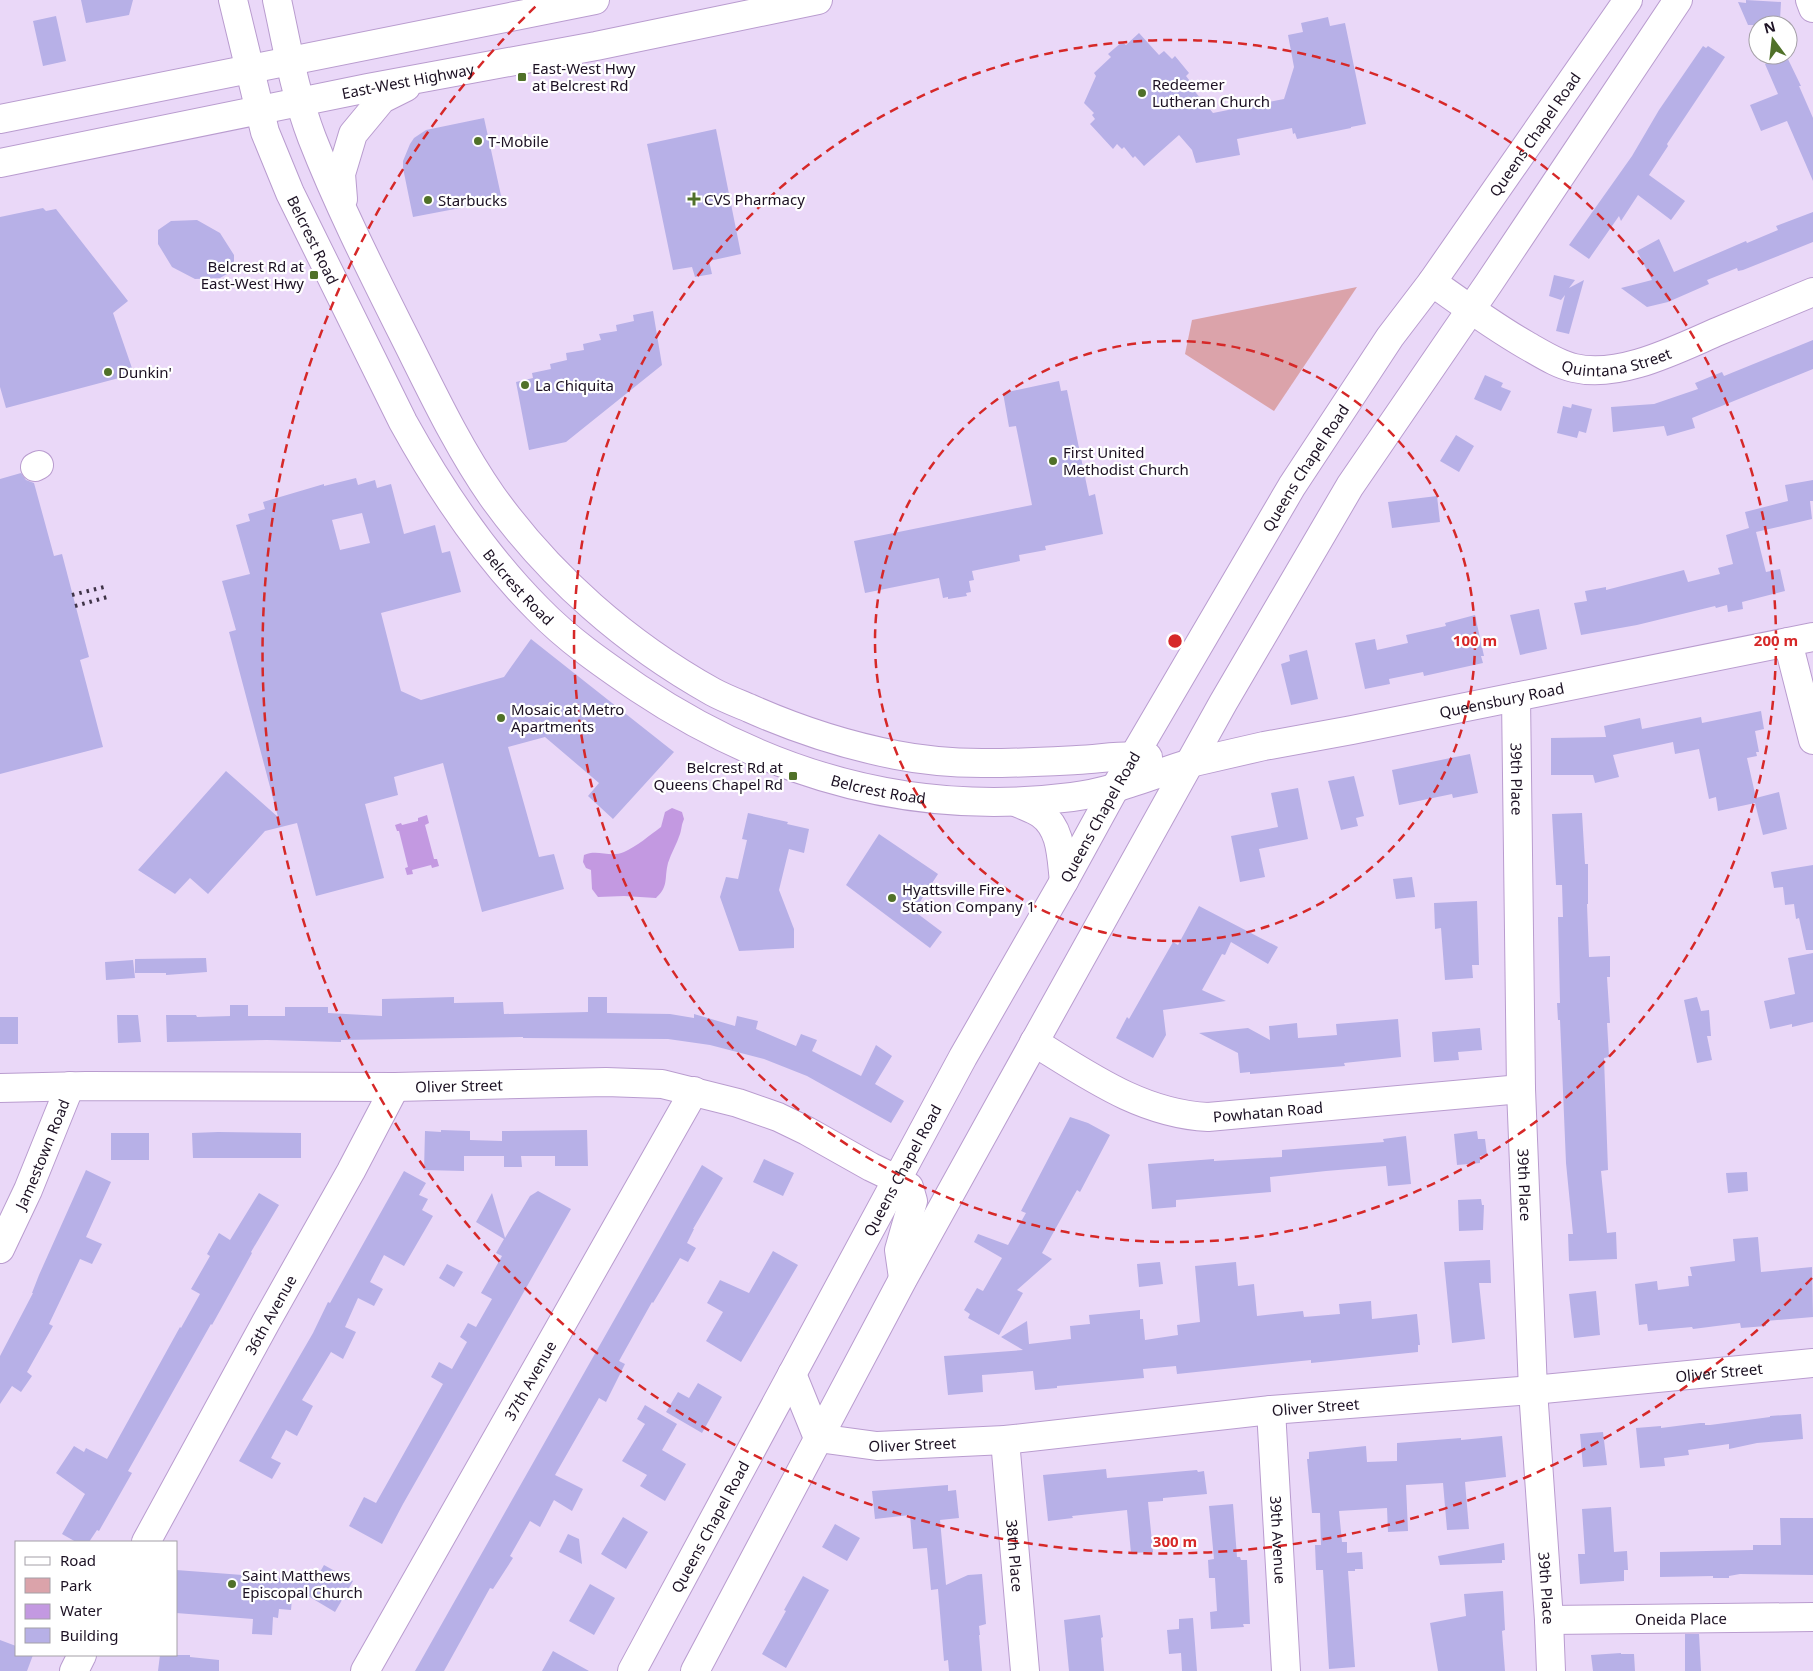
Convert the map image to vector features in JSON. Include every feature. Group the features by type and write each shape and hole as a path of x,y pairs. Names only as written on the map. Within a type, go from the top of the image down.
{"main road":[{"name":"Belcrest Road","path":"233,0 268,140 290,193 403,422 421,455 442,487 490,553 538,610 582,650 695,724 767,758 837,781 910,797 962,802 1016,802 1075,797 1115,788"},
{"path":"277,0 300,102 311,137 364,256 460,446 492,496 538,552 578,596 659,659 716,694 778,722 822,737 899,756 974,764 1079,760 1134,755"},
{"path":"0,119 595,0"},
{"name":"East-West Highway","path":"0,163 427,77 596,46 818,0"},
{"path":"1563,93 1619,0"},
{"name":"Queens Chapel Road","path":"632,1671 963,1057 1134,755 1292,486 1390,337 1432,282 1628,0"},
{"path":"1810,0 1813,8"},
{"path":"695,1671 903,1279 1034,1042 1228,695 1350,486 1676,6"},
{"path":"345,213 341,174 353,134 382,99 427,77"},
{"name":"Quintana Street","path":"1432,282 1493,326 1561,364 1591,370 1612,369 1632,365 1676,349 1813,292"},
{"path":"1800,639 1813,740"},
{"name":"Queensbury Road","path":"1115,788 1190,763 1264,746 1352,730 1800,639"},
{"name":"39th Place","path":"1516,696 1521,1088 1533,1390 1551,1671"},
{"path":"822,737 843,750 852,759 857,766 861,787"},
{"name":"Queensbury Road","path":"1134,755 1190,763"},
{"path":"1016,802 1041,814 1051,824 1058,836 1064,881"},
{"name":"Powhatan Road","path":"1034,1042 1131,1099 1150,1107 1190,1116 1208,1117 1521,1088"},
{"name":"Oliver Street","path":"0,1088 70,1086 394,1087 635,1082 662,1084 694,1090 778,1117 898,1180"},
{"name":"Jamestown Road","path":"0,1249 28,1190 70,1086"},
{"name":"36th Avenue","path":"147,1541 351,1171 394,1087"},
{"name":"37th Avenue","path":"365,1671 694,1090"},
{"path":"898,1180 909,1187 913,1201 899,1250 903,1279"},
{"name":"Oliver Street","path":"818,1438 876,1446 1005,1440 1272,1410 1533,1390 1813,1362"},
{"path":"792,1374 818,1438"},
{"name":"39th Avenue","path":"1272,1410 1286,1671"},
{"name":"38th Place","path":"1005,1440 1025,1671"},
{"name":"Oneida Place","path":"1549,1620 1813,1617"},
{"path":"74,1671 82,1656"}],"green space":[{"path":"1357,287 1274,411 1185,354 1192,320"}],"water":[{"path":"672,808 682,812 684,819 679,838 668,863 663,890 660,894 656,898 598,897 592,889 591,870 586,868 583,862 584,855 589,853 619,854 629,850 661,827 665,812"},
{"path":"427,815 429,823 425,825 434,859 437,859 439,866 432,868 431,865 412,870 413,874 407,875 405,868 408,867 399,831 397,831 395,825 418,821 418,818"}],"building":[{"path":"81,0 133,0 129,15 86,23"},
{"path":"1746,0 1781,2 1780,15 1748,15 1748,25 1738,2 1746,3"},
{"path":"56,16 66,61 43,66 33,21"},
{"name":"Redeemer Lutheran Church","path":"1328,17 1330,26 1345,23 1366,124 1297,139 1295,133 1293,134 1292,128 1237,139 1240,155 1196,163 1192,150 1179,135 1144,166 1135,156 1133,158 1124,147 1122,149 1117,144 1113,149 1090,124 1095,119 1092,115 1094,113 1084,103 1096,76 1094,73 1111,57 1108,54 1122,42 1126,45 1139,33 1159,55 1164,51 1172,59 1175,56 1189,73 1186,76 1193,85 1191,87 1213,113 1284,99 1294,67 1288,35 1303,32 1301,23"},
{"path":"1703,46 1706,48 1708,46 1725,57 1667,144 1668,146 1649,175 1685,201 1671,220 1638,195 1621,221 1619,216 1589,259 1569,245 1632,156 1659,110"},
{"path":"1765,65 1791,65 1813,118 1813,181 1787,121 1761,131 1750,105 1778,94"},
{"path":"484,118 502,200 413,217 403,161 414,138 426,130"},
{"name":"CVS Pharmacy","path":"716,129 741,254 709,261 712,274 695,277 692,267 673,270 647,144"},
{"path":"43,208 46,211 56,209 128,301 113,313 134,374 6,408 0,387 0,217"},
{"path":"1813,212 1813,242 1743,270 1738,271 1737,268 1707,280 1709,284 1668,302 1647,307 1621,288 1652,280 1637,251 1659,239 1674,272 1746,241 1747,243 1778,230 1776,226"},
{"path":"197,220 220,233 234,255 234,270 220,278 195,279 172,267 158,244 158,230 171,221"},
{"path":"1554,275 1575,280 1569,288 1584,280 1569,334 1556,331 1565,295 1561,300 1549,296"},
{"path":"653,311 662,365 566,442 529,450 516,382 533,378 532,373 551,369 550,364 567,360 566,353 584,350 583,344 601,340 599,334 617,331 616,325 634,321 633,315"},
{"path":"1813,340 1813,369 1692,418 1695,428 1667,436 1664,426 1613,432 1611,407 1654,404 1698,389 1695,383 1722,372 1724,376"},
{"path":"1485,375 1503,383 1501,387 1511,391 1501,411 1474,399"},
{"name":"First United Methodist Church","path":"1059,381 1061,391 1067,390 1089,496 1095,494 1103,534 1045,546 1046,550 1019,555 1020,561 972,571 974,580 969,581 971,592 966,593 967,596 943,598 939,578 865,593 854,541 1032,505 1016,426 1009,427 1003,393"},
{"path":"1572,404 1592,409 1586,433 1579,431 1577,438 1557,433 1563,406 1571,408"},
{"path":"1456,435 1474,446 1459,472 1440,461"},
{"path":"21,473 26,480 34,483 54,556 62,554 89,657 80,660 103,747 0,774 0,479"},
{"name":"Mosaic at Metro Apartments","path":"356,478 358,485 375,480 377,488 391,484 404,534 435,525 442,553 450,551 461,592 381,613 401,691 421,700 504,677 531,639 674,752 613,819 588,796 599,783 545,737 508,747 539,857 554,854 564,889 482,912 443,763 394,777 398,795 365,804 384,878 316,896 297,823 265,831 208,894 190,878 175,894 138,870 226,771 278,817 229,632 236,630 222,581 250,574 236,525 250,521 248,514 265,509 263,502 324,484 324,486","holes":["362,513 370,543 340,550 332,520"]},
{"path":"1813,480 1813,501 1810,501 1812,519 1756,532 1766,572 1780,569 1785,591 1742,602 1743,609 1728,612 1727,605 1716,608 1715,606 1637,625 1581,635 1574,603 1587,601 1585,591 1606,587 1606,590 1684,570 1688,582 1720,574 1718,568 1733,564 1726,535 1749,528 1745,512 1788,501 1785,485"},
{"path":"1437,496 1440,522 1392,528 1388,502"},
{"path":"1539,609 1547,649 1520,655 1510,615"},
{"path":"1475,615 1484,656 1481,656 1483,663 1424,676 1423,672 1389,679 1390,684 1365,689 1355,643 1375,639 1377,650 1408,643 1406,635 1446,626 1445,623"},
{"path":"1307,650 1318,699 1291,705 1281,664 1290,661 1289,655"},
{"path":"1761,711 1764,729 1755,731 1759,752 1756,752 1757,756 1747,758 1756,798 1779,792 1787,829 1763,835 1755,803 1718,811 1716,797 1709,799 1699,749 1675,754 1673,742 1613,755 1619,777 1595,783 1593,775 1551,775 1551,738 1606,737 1604,726 1640,718 1642,729 1701,717 1702,723"},
{"path":"1470,754 1478,793 1453,798 1452,794 1399,805 1392,770"},
{"path":"1354,776 1364,816 1356,818 1358,826 1341,830 1328,781"},
{"path":"1298,788 1308,839 1259,849 1265,877 1240,882 1231,836 1278,827 1271,793"},
{"path":"748,813 809,829 804,853 789,849 779,890 794,929 794,948 739,951 720,897 726,877 738,879 747,840 742,839"},
{"path":"1582,813 1585,864 1588,864 1589,957 1610,956 1610,977 1607,977 1610,1023 1607,1023 1609,1057 1604,1058 1608,1170 1601,1171 1607,1233 1616,1232 1617,1259 1569,1261 1568,1234 1573,1234 1566,1163 1560,1020 1558,1020 1557,1003 1560,1003 1558,917 1563,917 1562,885 1556,885 1552,814"},
{"name":"Hyattsville Fire Station Company 1","path":"879,834 938,874 914,911 942,932 930,948 846,885"},
{"path":"1813,865 1813,950 1806,950 1799,918 1796,919 1794,904 1785,905 1783,887 1774,888 1771,872"},
{"path":"1412,877 1415,897 1396,899 1393,879"},
{"path":"1477,901 1479,965 1472,965 1473,978 1445,980 1441,928 1435,929 1434,903"},
{"path":"1199,906 1278,947 1268,964 1231,942 1225,955 1222,954 1202,990 1226,1001 1163,1010 1166,1035 1153,1058 1116,1038 1173,942 1178,945"},
{"path":"1813,953 1813,1022 1792,1027 1792,1024 1770,1029 1764,1001 1795,994 1788,958"},
{"path":"206,958 207,972 166,975 166,973 135,973 135,959"},
{"path":"133,960 135,978 106,980 105,962"},
{"path":"454,997 454,1003 503,1002 504,1014 588,1012 588,997 607,997 607,1013 670,1014 694,1018 694,1014 735,1026 737,1016 758,1021 756,1029 796,1046 801,1034 817,1040 812,1051 861,1076 876,1045 892,1056 875,1084 904,1101 891,1123 807,1076 764,1059 710,1045 668,1039 523,1037 341,1040 341,1042 267,1040 167,1042 166,1015 196,1015 197,1017 230,1016 230,1005 248,1005 248,1016 285,1016 285,1007 328,1007 328,1013 382,1016 382,999"},
{"path":"1697,997 1701,1011 1709,1010 1711,1036 1707,1036 1712,1060 1697,1063 1684,1000"},
{"path":"117,1015 138,1015 141,1042 118,1043"},
{"path":"0,1017 18,1017 18,1044 0,1044"},
{"path":"1398,1019 1401,1057 1344,1063 1345,1066 1250,1074 1250,1072 1240,1073 1238,1053 1199,1033 1248,1028 1270,1040 1269,1026 1297,1023 1298,1038 1337,1035 1336,1024"},
{"path":"1480,1028 1482,1050 1458,1052 1459,1060 1434,1062 1432,1032"},
{"path":"1070,1117 1088,1123 1110,1135 1080,1192 1077,1190 1042,1253 1052,1259 1017,1290 1023,1293 999,1335 968,1318 970,1314 964,1310 977,1288 983,1291 1002,1258 974,1242 978,1234 1008,1245 1026,1213 1021,1211"},
{"path":"441,1130 470,1131 470,1140 502,1141 502,1131 587,1130 588,1166 555,1166 555,1156 521,1156 522,1167 504,1167 504,1156 464,1156 464,1171 424,1170 425,1131 441,1132"},
{"path":"1477,1131 1478,1139 1485,1139 1487,1155 1480,1156 1480,1163 1457,1165 1454,1134"},
{"path":"111,1133 149,1133 149,1160 111,1160"},
{"path":"192,1133 301,1133 301,1158 193,1158"},
{"path":"1406,1136 1411,1184 1388,1186 1386,1166 1326,1171 1270,1177 1271,1192 1176,1200 1176,1207 1152,1209 1148,1164 1214,1159 1214,1161 1282,1157 1282,1150 1384,1142 1383,1139"},
{"path":"764,1159 794,1173 783,1196 753,1182"},
{"path":"702,1165 723,1178 693,1229 687,1243 696,1248 688,1262 680,1258 652,1302 619,1361 625,1364 606,1402 599,1398 555,1475 583,1489 572,1511 554,1500 540,1527 530,1521 510,1556 513,1558 493,1589 490,1588 444,1671 415,1671"},
{"path":"86,1170 111,1182 86,1237 102,1244 92,1264 80,1259 49,1324 53,1326 27,1372 32,1376 21,1392 12,1386 0,1404 0,1356 33,1293 39,1275"},
{"path":"404,1171 426,1183 419,1195 428,1199 422,1210 433,1216 404,1266 384,1255 370,1282 383,1289 374,1306 358,1298 345,1327 356,1332 343,1359 331,1352 302,1400 313,1406 297,1436 286,1430 271,1458 281,1463 272,1479 239,1461"},
{"path":"1747,1172 1748,1191 1728,1193 1726,1173"},
{"path":"538,1191 571,1209 382,1544 349,1526 364,1497 376,1503 443,1384 431,1377 439,1362 452,1369 467,1342 460,1337 468,1323 476,1327 492,1299 481,1293 502,1256 496,1253 504,1239 476,1222 492,1193 505,1238 530,1196"},
{"path":"259,1193 279,1205 128,1471 132,1473 99,1531 97,1530 90,1541 74,1541 62,1534 85,1494 56,1473 74,1446 84,1452 86,1448 107,1459 200,1294 191,1289 210,1256 207,1254 219,1233 230,1240"},
{"path":"1481,1199 1482,1205 1484,1205 1483,1230 1459,1231 1458,1200"},
{"path":"1758,1237 1761,1272 1812,1267 1813,1317 1766,1321 1766,1326 1741,1328 1740,1323 1693,1329 1692,1327 1648,1331 1647,1324 1639,1325 1635,1284 1657,1281 1658,1290 1689,1286 1688,1276 1692,1276 1690,1267 1735,1261 1733,1239"},
{"path":"773,1251 798,1265 741,1362 706,1341 723,1312 707,1303 720,1280 749,1293"},
{"path":"1490,1260 1491,1283 1479,1283 1485,1339 1452,1343 1444,1262"},
{"path":"1160,1262 1163,1284 1139,1287 1137,1264"},
{"path":"1236,1262 1238,1286 1254,1284 1257,1316 1303,1311 1304,1317 1340,1314 1339,1304 1371,1301 1372,1319 1417,1314 1420,1345 1418,1345 1418,1352 1311,1363 1311,1360 1177,1374 1176,1366 1143,1369 1144,1378 1057,1386 1057,1388 1035,1390 1033,1371 982,1375 983,1392 948,1395 944,1356 1023,1350 1001,1337 1027,1321 1029,1344 1071,1339 1070,1326 1090,1324 1089,1315 1140,1310 1145,1340 1178,1335 1177,1325 1200,1322 1195,1266"},
{"path":"447,1264 463,1272 454,1287 439,1278"},
{"path":"1596,1291 1600,1335 1574,1338 1569,1294"},
{"path":"698,1383 722,1397 702,1433 666,1412 678,1392 689,1398"},
{"path":"645,1405 677,1424 662,1450 686,1464 665,1501 640,1486 647,1475 622,1461 645,1424 637,1419"},
{"path":"1801,1414 1803,1439 1757,1443 1729,1449 1729,1444 1688,1450 1689,1455 1664,1458 1665,1466 1640,1468 1636,1428 1661,1426 1661,1428 1700,1423 1710,1425 1770,1416"},
{"path":"1603,1432 1607,1465 1583,1467 1580,1434"},
{"path":"1502,1436 1506,1477 1465,1482 1469,1529 1447,1530 1443,1483 1406,1485 1408,1531 1388,1532 1387,1508 1339,1511 1342,1542 1347,1542 1347,1553 1362,1552 1363,1569 1348,1571 1355,1667 1329,1669 1323,1570 1316,1570 1315,1545 1321,1545 1320,1513 1312,1513 1307,1459 1309,1459 1309,1452 1366,1446 1367,1462 1397,1461 1397,1443"},
{"path":"1106,1469 1107,1478 1197,1470 1198,1472 1204,1471 1207,1494 1163,1498 1163,1501 1148,1502 1153,1552 1131,1553 1127,1510 1072,1516 1073,1518 1048,1521 1043,1475"},
{"path":"948,1485 948,1491 956,1490 959,1518 940,1520 946,1585 968,1575 982,1574 986,1624 979,1626 982,1671 949,1671 948,1660 944,1661 938,1589 931,1590 927,1548 913,1549 910,1515 875,1519 872,1491"},
{"path":"1233,1504 1237,1557 1240,1557 1241,1560 1247,1560 1250,1624 1243,1624 1244,1627 1211,1629 1210,1612 1217,1611 1215,1578 1209,1578 1208,1560 1214,1559 1209,1506"},
{"path":"1611,1507 1614,1552 1627,1551 1628,1570 1624,1570 1624,1581 1580,1584 1578,1554 1585,1554 1582,1509"},
{"path":"623,1517 648,1532 626,1569 601,1554"},
{"path":"1780,1518 1813,1518 1813,1575 1740,1574 1729,1576 1729,1578 1713,1578 1713,1576 1660,1577 1660,1552 1753,1550 1753,1545 1781,1545"},
{"path":"835,1524 860,1538 847,1561 822,1547"},
{"path":"568,1534 579,1539 582,1564 559,1552"},
{"path":"1504,1543 1505,1560 1502,1560 1502,1563 1440,1565 1438,1556"},
{"path":"324,1565 353,1581 335,1612 293,1587 291,1610 279,1609 278,1618 273,1617 272,1635 252,1634 253,1619 178,1613 178,1570 307,1580 311,1574 317,1577"},
{"path":"803,1576 829,1590 786,1668 762,1654"},
{"path":"590,1584 615,1598 594,1635 569,1621"},
{"path":"1503,1591 1505,1630 1502,1631 1505,1671 1438,1671 1430,1623 1466,1616 1464,1594"},
{"path":"1100,1615 1104,1671 1069,1671 1064,1620"},
{"path":"1193,1618 1197,1671 1182,1671 1181,1653 1169,1654 1167,1630 1179,1629 1179,1619"},
{"path":"1685,1634 1699,1634 1701,1671 1685,1671"},
{"path":"0,1640 15,1646 15,1656 33,1656 27,1671 0,1671"},
{"path":"553,1651 589,1671 542,1671"},
{"path":"1634,1654 1635,1671 1593,1671 1591,1655"},
{"path":"190,1655 190,1657 219,1660 219,1671 158,1671 160,1656"}],"railway":[{"path":"72,595 108,586"},
{"path":"75,606 111,596"}],"place":[{"name":"East-West Hwy at Belcrest Rd","path":"522,77"},
{"name":"Redeemer Lutheran Church","path":"1142,93"},
{"name":"T-Mobile","path":"478,141"},
{"name":"CVS Pharmacy","path":"694,199"},
{"name":"Starbucks","path":"428,200"},
{"name":"Belcrest Rd at East-West Hwy","path":"314,275"},
{"name":"Dunkin'","path":"108,372"},
{"name":"La Chiquita","path":"525,385"},
{"name":"First United Methodist Church","path":"1053,461"},
{"name":"Mosaic at Metro Apartments","path":"501,718"},
{"name":"Belcrest Rd at Queens Chapel Rd","path":"793,776"},
{"name":"Hyattsville Fire Station Company 1","path":"892,898"},
{"name":"Saint Matthews Episcopal Church","path":"232,1584"}]}
